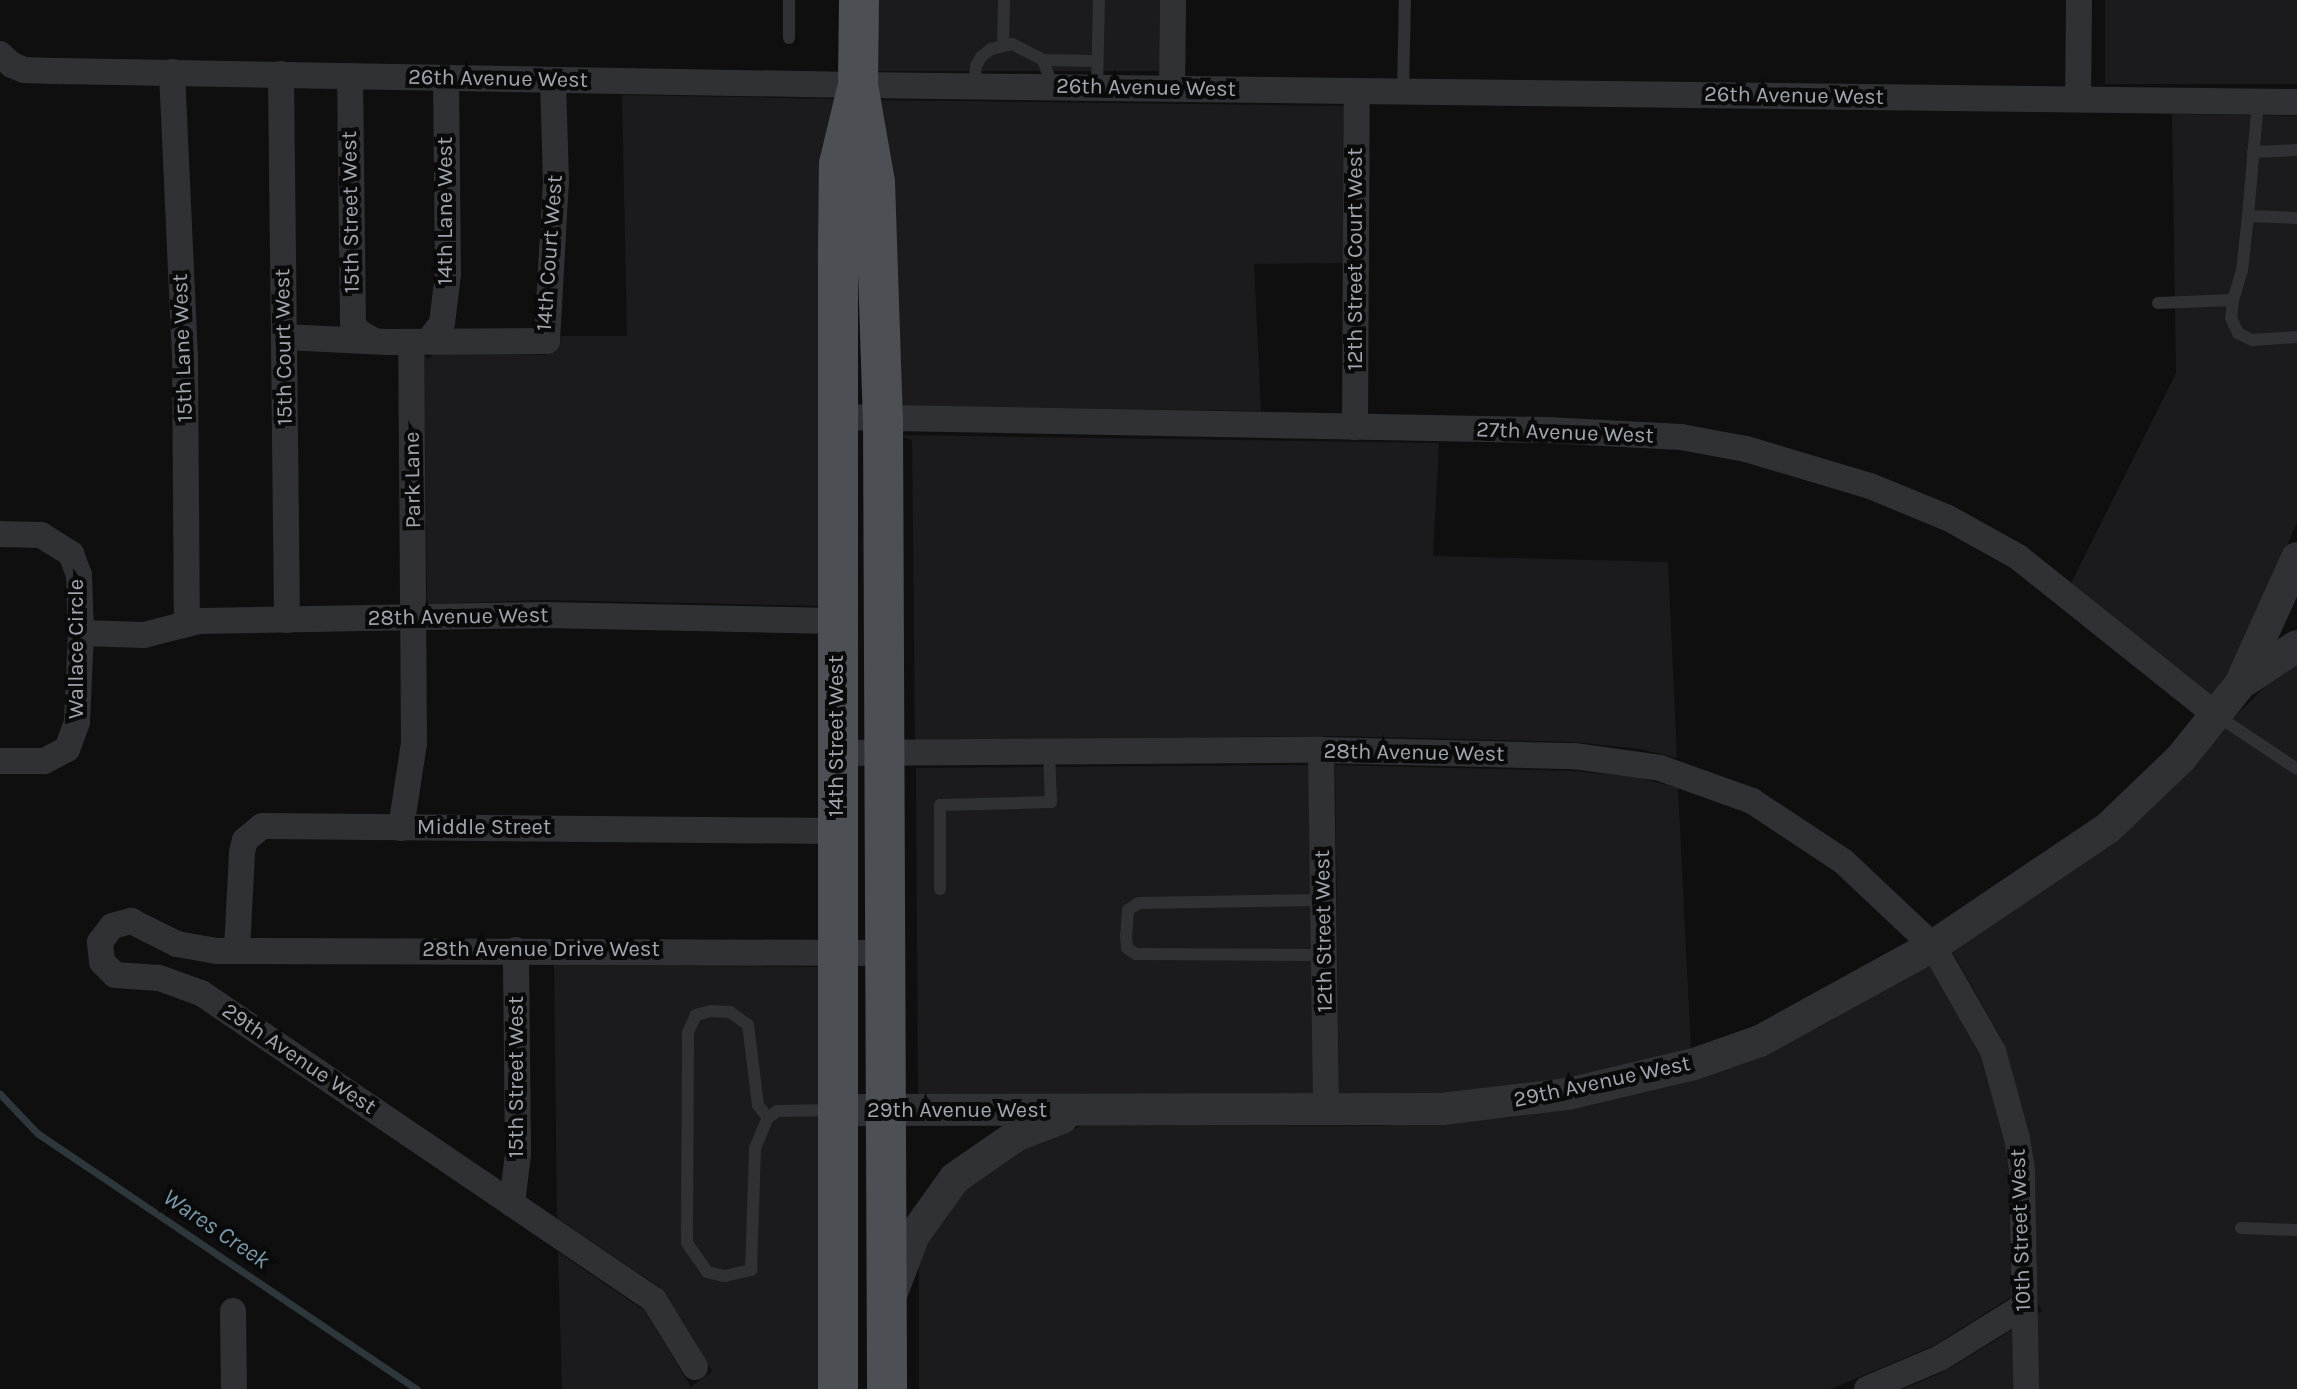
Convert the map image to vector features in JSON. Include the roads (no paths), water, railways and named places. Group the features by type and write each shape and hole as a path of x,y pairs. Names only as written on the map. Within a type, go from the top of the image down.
{"main road":[{"name":"14th Street West","path":"859,0 858,85 875,182 883,420 887,1389"},
{"name":"14th Street West","path":"838,1389 836,417 839,164 858,85"}],"street":[{"path":"1172,88 1173,0"},
{"path":"2078,98 2079,0"},
{"name":"26th Avenue West","path":"0,54 24,70 858,85 2297,102"},
{"name":"15th Lane West","path":"172,72 185,354 187,624"},
{"name":"15th Court West","path":"281,74 287,620"},
{"name":"15th Street West","path":"350,76 353,322 357,331 371,339"},
{"name":"14th Lane West","path":"421,340 442,323 448,274 446,78"},
{"name":"14th Court West","path":"421,340 547,341 556,182 553,80"},
{"name":"12th Street Court West","path":"1355,427 1357,92"},
{"path":"284,337 421,340"},
{"name":"Park Lane","path":"401,828 414,743 421,340"},
{"name":"27th Avenue West","path":"836,417 1681,437 1811,466 1948,518 2018,557 2216,715"},
{"name":"Wallace Circle","path":"0,534 41,535 51,538 71,554 79,575 81,633 77,722 67,749 44,761 0,761"},
{"name":"29th Avenue West","path":"838,1110 1326,1112 1505,1104 1630,1081 1760,1041 1933,946 2108,828 2181,758 2240,684 2285,611 2297,558"},
{"name":"28th Avenue West","path":"81,633 144,635 187,624 287,620 545,615 836,621"},
{"name":"29th Avenue West","path":"2240,684 2297,646"},
{"name":"28th Avenue West","path":"837,753 1321,750 1574,756 1638,763 1691,777 1752,801 1801,831 1844,862 1933,946"},
{"name":"12th Street West","path":"1321,750 1326,1112"},
{"name":"Middle Street","path":"237,949 242,852 251,832 262,826 837,831"},
{"path":"131,921 196,950 187,985 159,978 115,975 102,962 100,942 112,926 131,921"},
{"name":"10th Street West","path":"1933,946 1977,1018 2002,1077 2022,1171 2026,1389"},
{"name":"28th Avenue Drive West","path":"196,950 885,953"},
{"name":"15th Street West","path":"512,1204 518,1154 516,950"},
{"name":"29th Avenue West","path":"187,985 654,1300 695,1367"},
{"path":"886,1309 914,1235 955,1178 1017,1135 1079,1111"},
{"path":"1867,1389 1940,1358 2024,1306"},
{"path":"233,1311 234,1389"}],"lane":[{"path":"789,0 789,38"},
{"path":"1003,45 1004,0"},
{"path":"1097,87 1099,0"},
{"path":"1403,92 1405,0"},
{"path":"974,86 976,66 981,57 1003,45 1023,48 1043,60 1097,61"},
{"path":"1043,60 1053,87"},
{"path":"2258,101 2242,271 2231,318 2238,333 2252,340 2297,337"},
{"path":"2253,152 2297,150"},
{"path":"2248,216 2297,218"},
{"path":"2158,303 2233,300"},
{"path":"2216,715 2297,769"},
{"path":"940,889 940,805 1051,802 1049,753"},
{"path":"1323,900 1139,903 1128,910 1126,936 1127,948 1136,954 1324,955"},
{"path":"768,1118 758,1105 748,1025 730,1012 711,1011 696,1015 688,1032 687,1243 707,1272 725,1276 751,1270 755,1148 768,1118 777,1111 838,1110"},
{"path":"2241,1228 2297,1230"}],"waterway":[{"name":"Wares Creek","path":"0,1094 37,1133 417,1389"}]}
